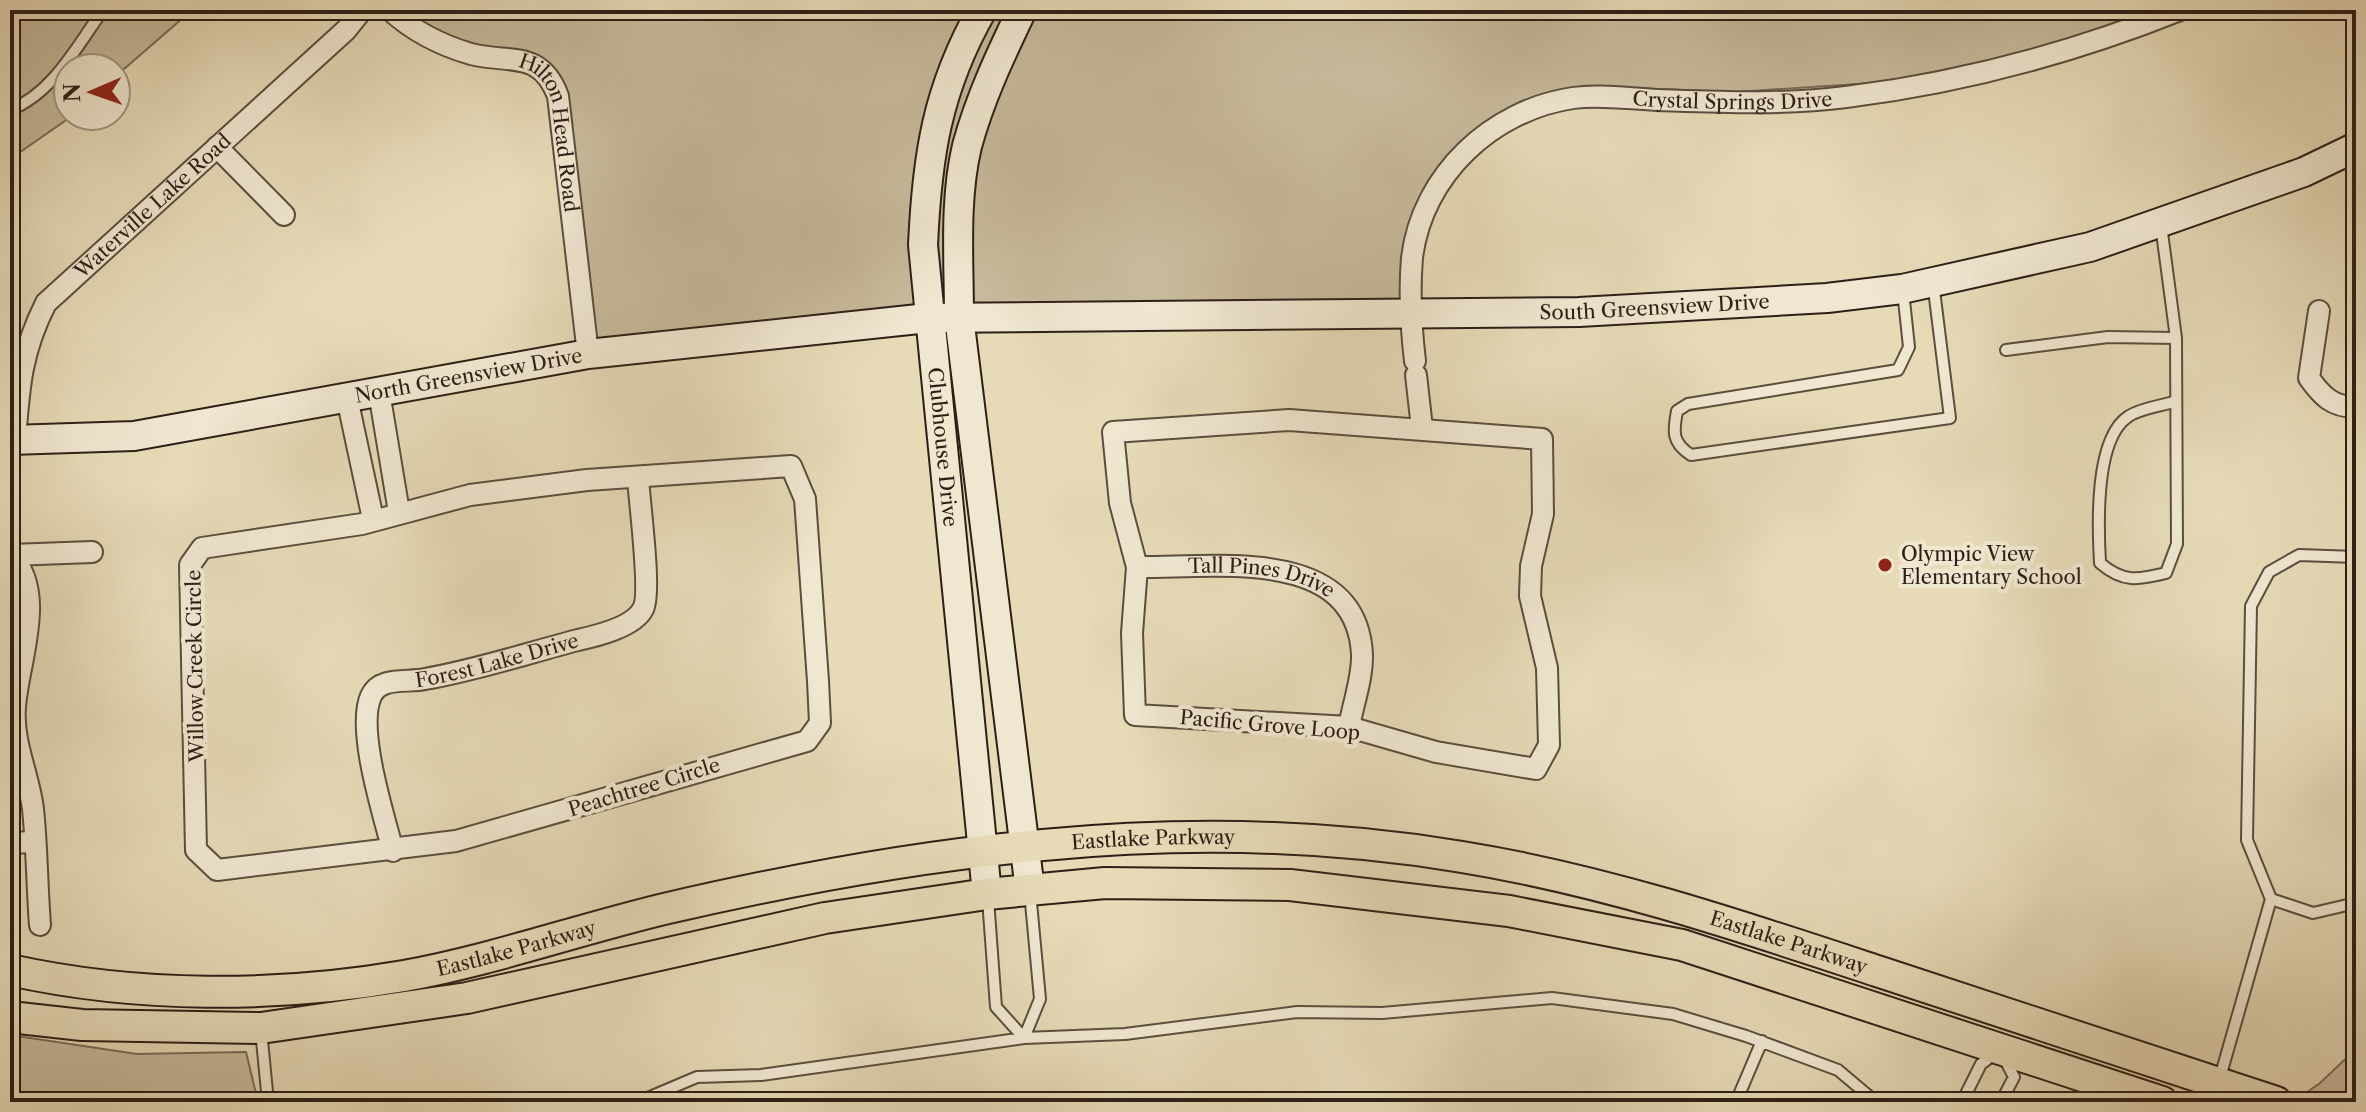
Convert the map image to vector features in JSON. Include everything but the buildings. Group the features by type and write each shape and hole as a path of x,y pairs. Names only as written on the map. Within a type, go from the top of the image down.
{"main road":[{"name":"Eastlake Parkway","path":"10,970 145,989 258,991 343,983 407,975 665,909 824,875 984,850 1180,837 1329,843 1461,857 1707,915 2276,1102"},
{"name":"Eastlake Parkway","path":"10,1017 82,1025 261,1028 467,998 825,918 987,894 1105,883 1290,885 1509,911 1682,945 2162,1102"},
{"path":"261,1028 273,1014 328,1003 343,983"},
{"path":"2000,1050 2017,1017"}],"street":[{"name":"Waterville Lake Road","path":"12,442 20,373 28,338 46,303 346,30 362,10"},
{"name":"Hilton Head Road","path":"390,10 412,30 472,54 529,62 539,66 552,81 558,96 588,354"},
{"name":"Clubhouse Drive","path":"982,10 937,112 926,175 923,245 987,894"},
{"name":"Clubhouse Drive","path":"1022,10 987,82 967,149 959,227 959,317 1030,890"},
{"name":"Crystal Springs Drive","path":"1410,313 1417,234 1435,192 1458,159 1479,139 1499,124 1538,107 1576,98 1763,102 1844,97 1928,84 2017,65 2124,32 2180,10"},
{"path":"217,147 284,215"},
{"name":"South Greensview Drive","path":"928,318 1593,312 1827,298 1902,289 2090,247 2304,172 2356,147"},
{"path":"2319,311 2309,378 2324,399 2345,407 2356,407"},
{"path":"1410,313 1422,428"},
{"name":"North Greensview Drive","path":"12,442 134,436 588,354 928,318"},
{"path":"379,392 399,512"},
{"path":"347,398 373,519"},
{"name":"Pacific Grove Loop","path":"1289,420 1422,428 1542,439 1543,514 1531,566 1530,596 1547,668 1549,745 1536,769 1436,752 1349,727 1135,715 1132,633 1137,567 1120,503 1113,432 1289,420"},
{"name":"Willow Creek Circle","path":"205,862 196,850 194,627 190,565 202,548 234,541 312,533 470,495 638,477 791,466"},
{"name":"Peachtree Circle","path":"205,862 217,870 308,856 393,851 456,841 807,741 820,723 818,681 805,499 791,466"},
{"name":"Forest Lake Drive","path":"393,851 369,748 367,708 372,693 383,683 424,680 587,638 632,620 643,610 647,589 638,477"},
{"path":"11,555 92,552"},
{"path":"11,555 23,570 29,620 26,654 14,709 16,736 33,809 40,925"},
{"name":"Tall Pines Drive","path":"1137,567 1286,569 1313,579 1337,594 1356,625 1362,655 1349,727"},
{"path":"10,843 33,842"}],"lane":[{"path":"10,110 37,96 60,71 103,10"},
{"path":"2160,223 2176,338 2177,544 2166,573 2137,581 2115,576 2100,563 2098,521 2108,444 2128,416 2176,401"},
{"path":"1902,289 1909,347 1898,370 1688,404 1677,411 1673,432 1678,446 1691,455 1950,418 1933,282"},
{"path":"2006,350 2108,337 2176,338"},
{"path":"2218,1083 2271,899 2247,840 2251,606 2269,572 2299,555 2356,557"},
{"path":"1024,1038 1040,999 1030,890"},
{"path":"987,894 996,1007 1024,1038"},
{"path":"2271,899 2313,913 2356,903"},
{"path":"638,1102 697,1077 761,1075 1024,1038 1125,1034 1297,1012 1382,1013 1552,998 1673,1014 1762,1041 1838,1070 1876,1102"},
{"path":"261,1028 268,1102"},
{"path":"1736,1102 1762,1041"},
{"path":"1962,1102 1981,1064 2000,1050 2014,1077 2001,1102"}],"shaded area":[{"path":"10,10 192,10 132,62 132,52 52,52 52,130 10,159"},
{"path":"398,10 2154,10 2036,50 1887,82 1735,92 1604,87 1470,139 1416,243 1420,304 1013,310 588,357 558,85 532,55 468,43 435,32"},
{"path":"10,1035 137,1054 246,1052 258,1102 10,1102"},
{"path":"2356,1049 2356,1102 2293,1102 2320,1083"}],"place":[{"name":"Olympic View Elementary School","path":"1885,565"}]}
